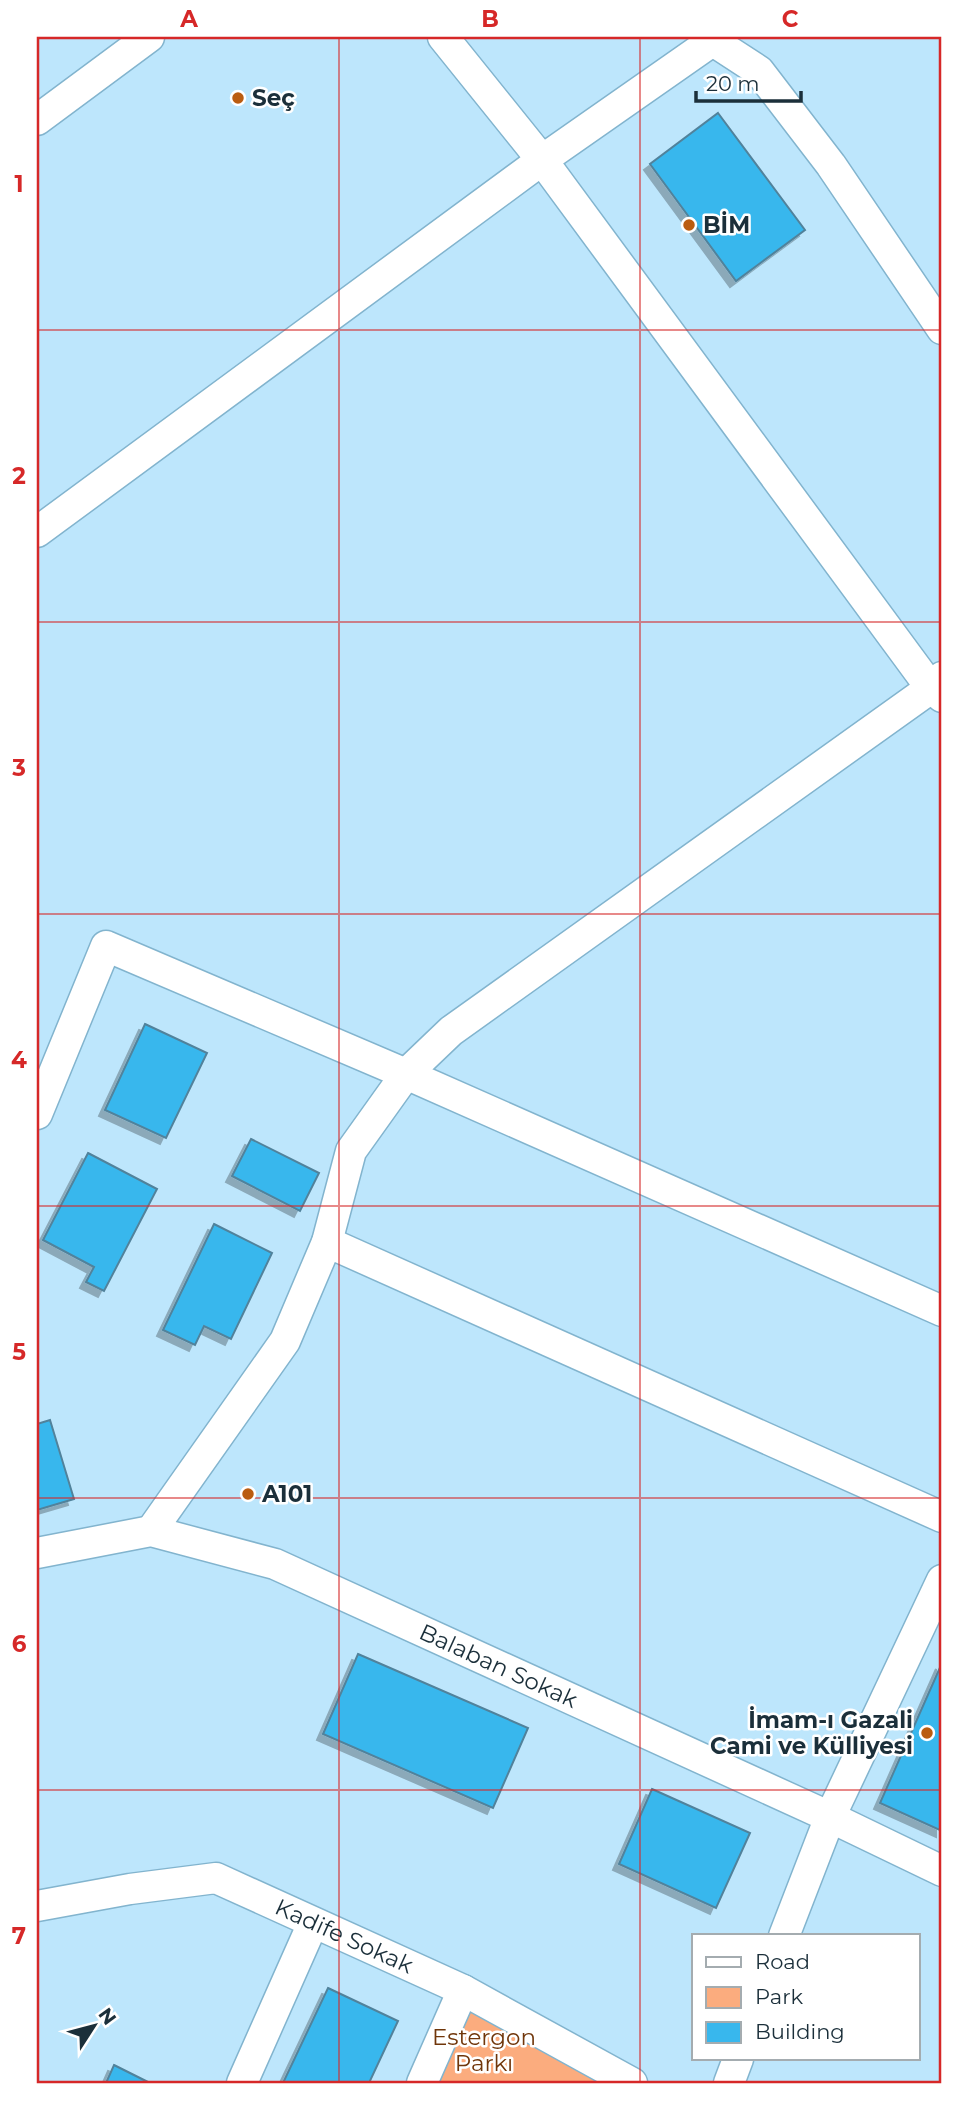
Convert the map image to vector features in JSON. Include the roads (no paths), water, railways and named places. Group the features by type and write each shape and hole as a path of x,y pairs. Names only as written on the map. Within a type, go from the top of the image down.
{"street":[{"path":"37,120 149,37"},
{"path":"151,1531 285,1341 327,1242 351,1152 406,1074 451,1031 939,693 542,160 443,37"},
{"path":"37,532 542,160 715,39 760,71 831,164 942,329"},
{"path":"37,1114 106,946 406,1074 942,1311"},
{"path":"327,1242 942,1517"},
{"name":"Balaban Sokak","path":"37,1553 151,1531 275,1564 830,1817 942,1871"},
{"path":"786,1934 830,1817 942,1580"},
{"name":"Kadife Sokak","path":"37,1906 130,1889 216,1878 463,1990 632,2083"},
{"path":"243,2083 313,1923"},
{"path":"422,2083 463,1990"},
{"path":"729,2083 738,2060"}],"place":[{"name":"Seç","path":"238,98"},
{"name":"BİM","path":"689,225"},
{"name":"A101","path":"248,1494"},
{"name":"İmam-ı Gazali Cami ve Külliyesi","path":"927,1733"}],"park label":[{"name":"Estergon Parkı","path":"484,2050"}]}
